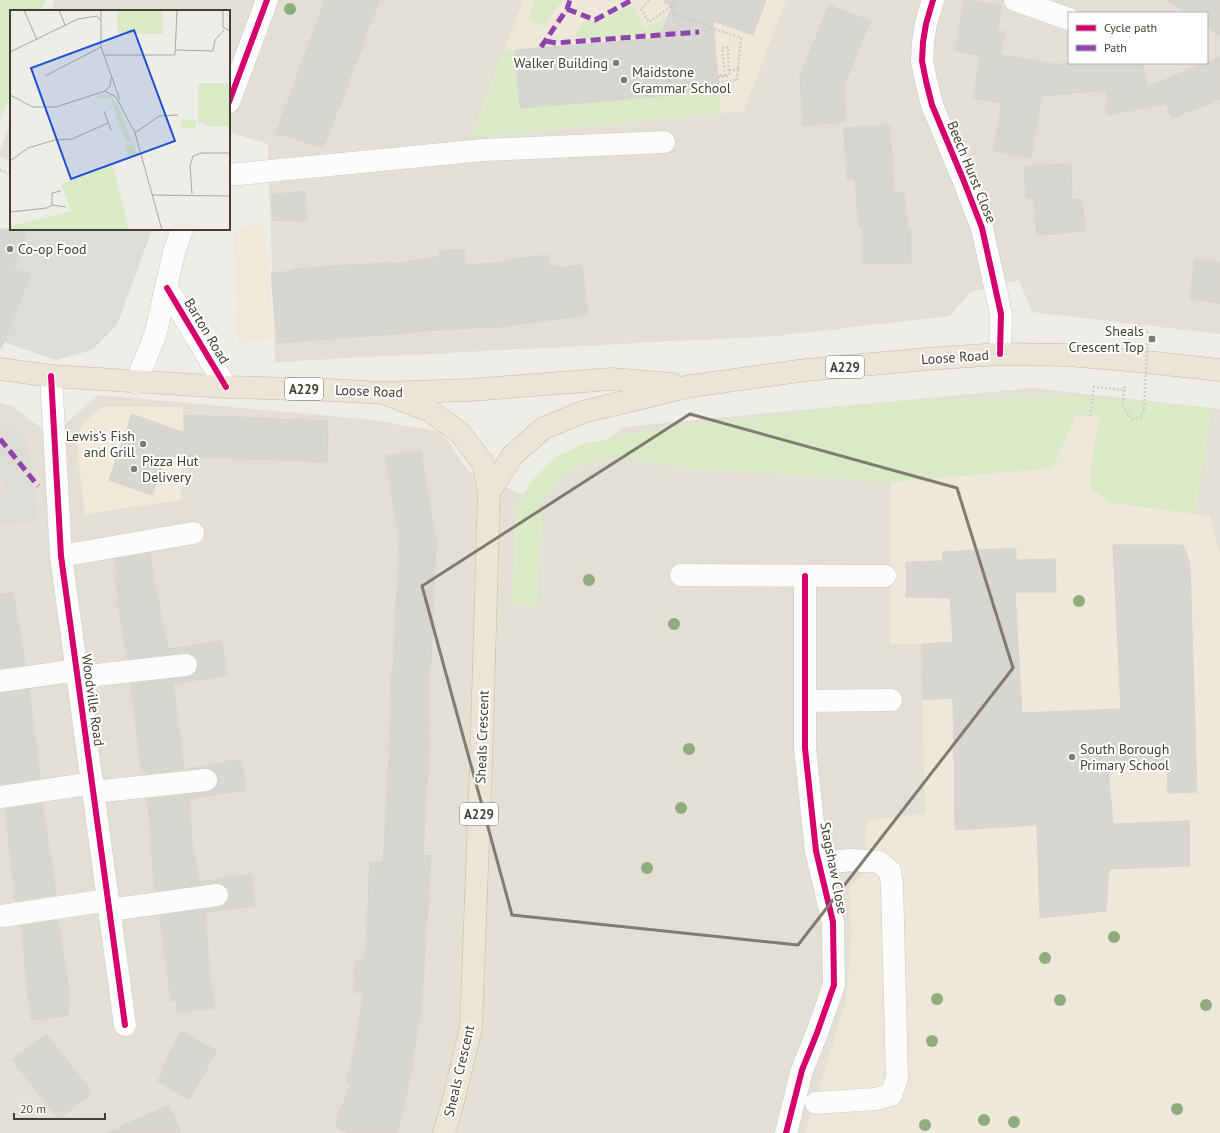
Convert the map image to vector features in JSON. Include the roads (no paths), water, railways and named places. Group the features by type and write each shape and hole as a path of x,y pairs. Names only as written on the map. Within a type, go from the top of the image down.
{"highway":[{"name":"Loose Road","path":"489,492 513,456 544,428 583,412 691,386 806,370 927,358 1000,354 1128,360 1220,370"},
{"name":"Loose Road","path":"0,368 51,376 136,382 382,393 470,390 611,379 691,386"},
{"name":"Sheals Crescent","path":"382,393 430,411 459,432 483,463 489,492 471,1028 444,1133"}],"street":[{"path":"230,99 267,0"},
{"name":"Beech Hurst Close","path":"933,0 926,24 922,61 932,105 982,228 1001,314 1000,354"},
{"path":"1015,0 1063,17"},
{"path":"230,175 483,150 664,142"},
{"name":"Barton Road","path":"136,382 155,336 174,252 182,230"},
{"name":"Barton Road","path":"167,288 226,387"},
{"name":"Woodville Road","path":"51,376 61,556 125,1025"},
{"path":"61,556 193,532"},
{"path":"681,575 885,576"},
{"name":"Stagshaw Close","path":"786,1133 802,1070 834,985 833,922 816,851 805,748 805,576"},
{"path":"0,682 78,673 186,665"},
{"path":"805,700 891,700"},
{"path":"0,798 93,787 206,780"},
{"path":"816,1103 875,1099 891,1094 897,1078 892,885 890,871 879,862 850,860 819,864"},
{"path":"2,916 218,895"}],"place":[{"name":"Walker Building","path":"616,63"},
{"name":"Maidstone Grammar School","path":"624,80"},
{"name":"Co-op Food","path":"10,249"},
{"name":"Sheals Crescent Top","path":"1152,339"},
{"name":"Lewis’s Fish and Grill","path":"143,444"},
{"name":"Pizza Hut Delivery","path":"134,469"},
{"name":"South Borough Primary School","path":"1072,757"}]}
